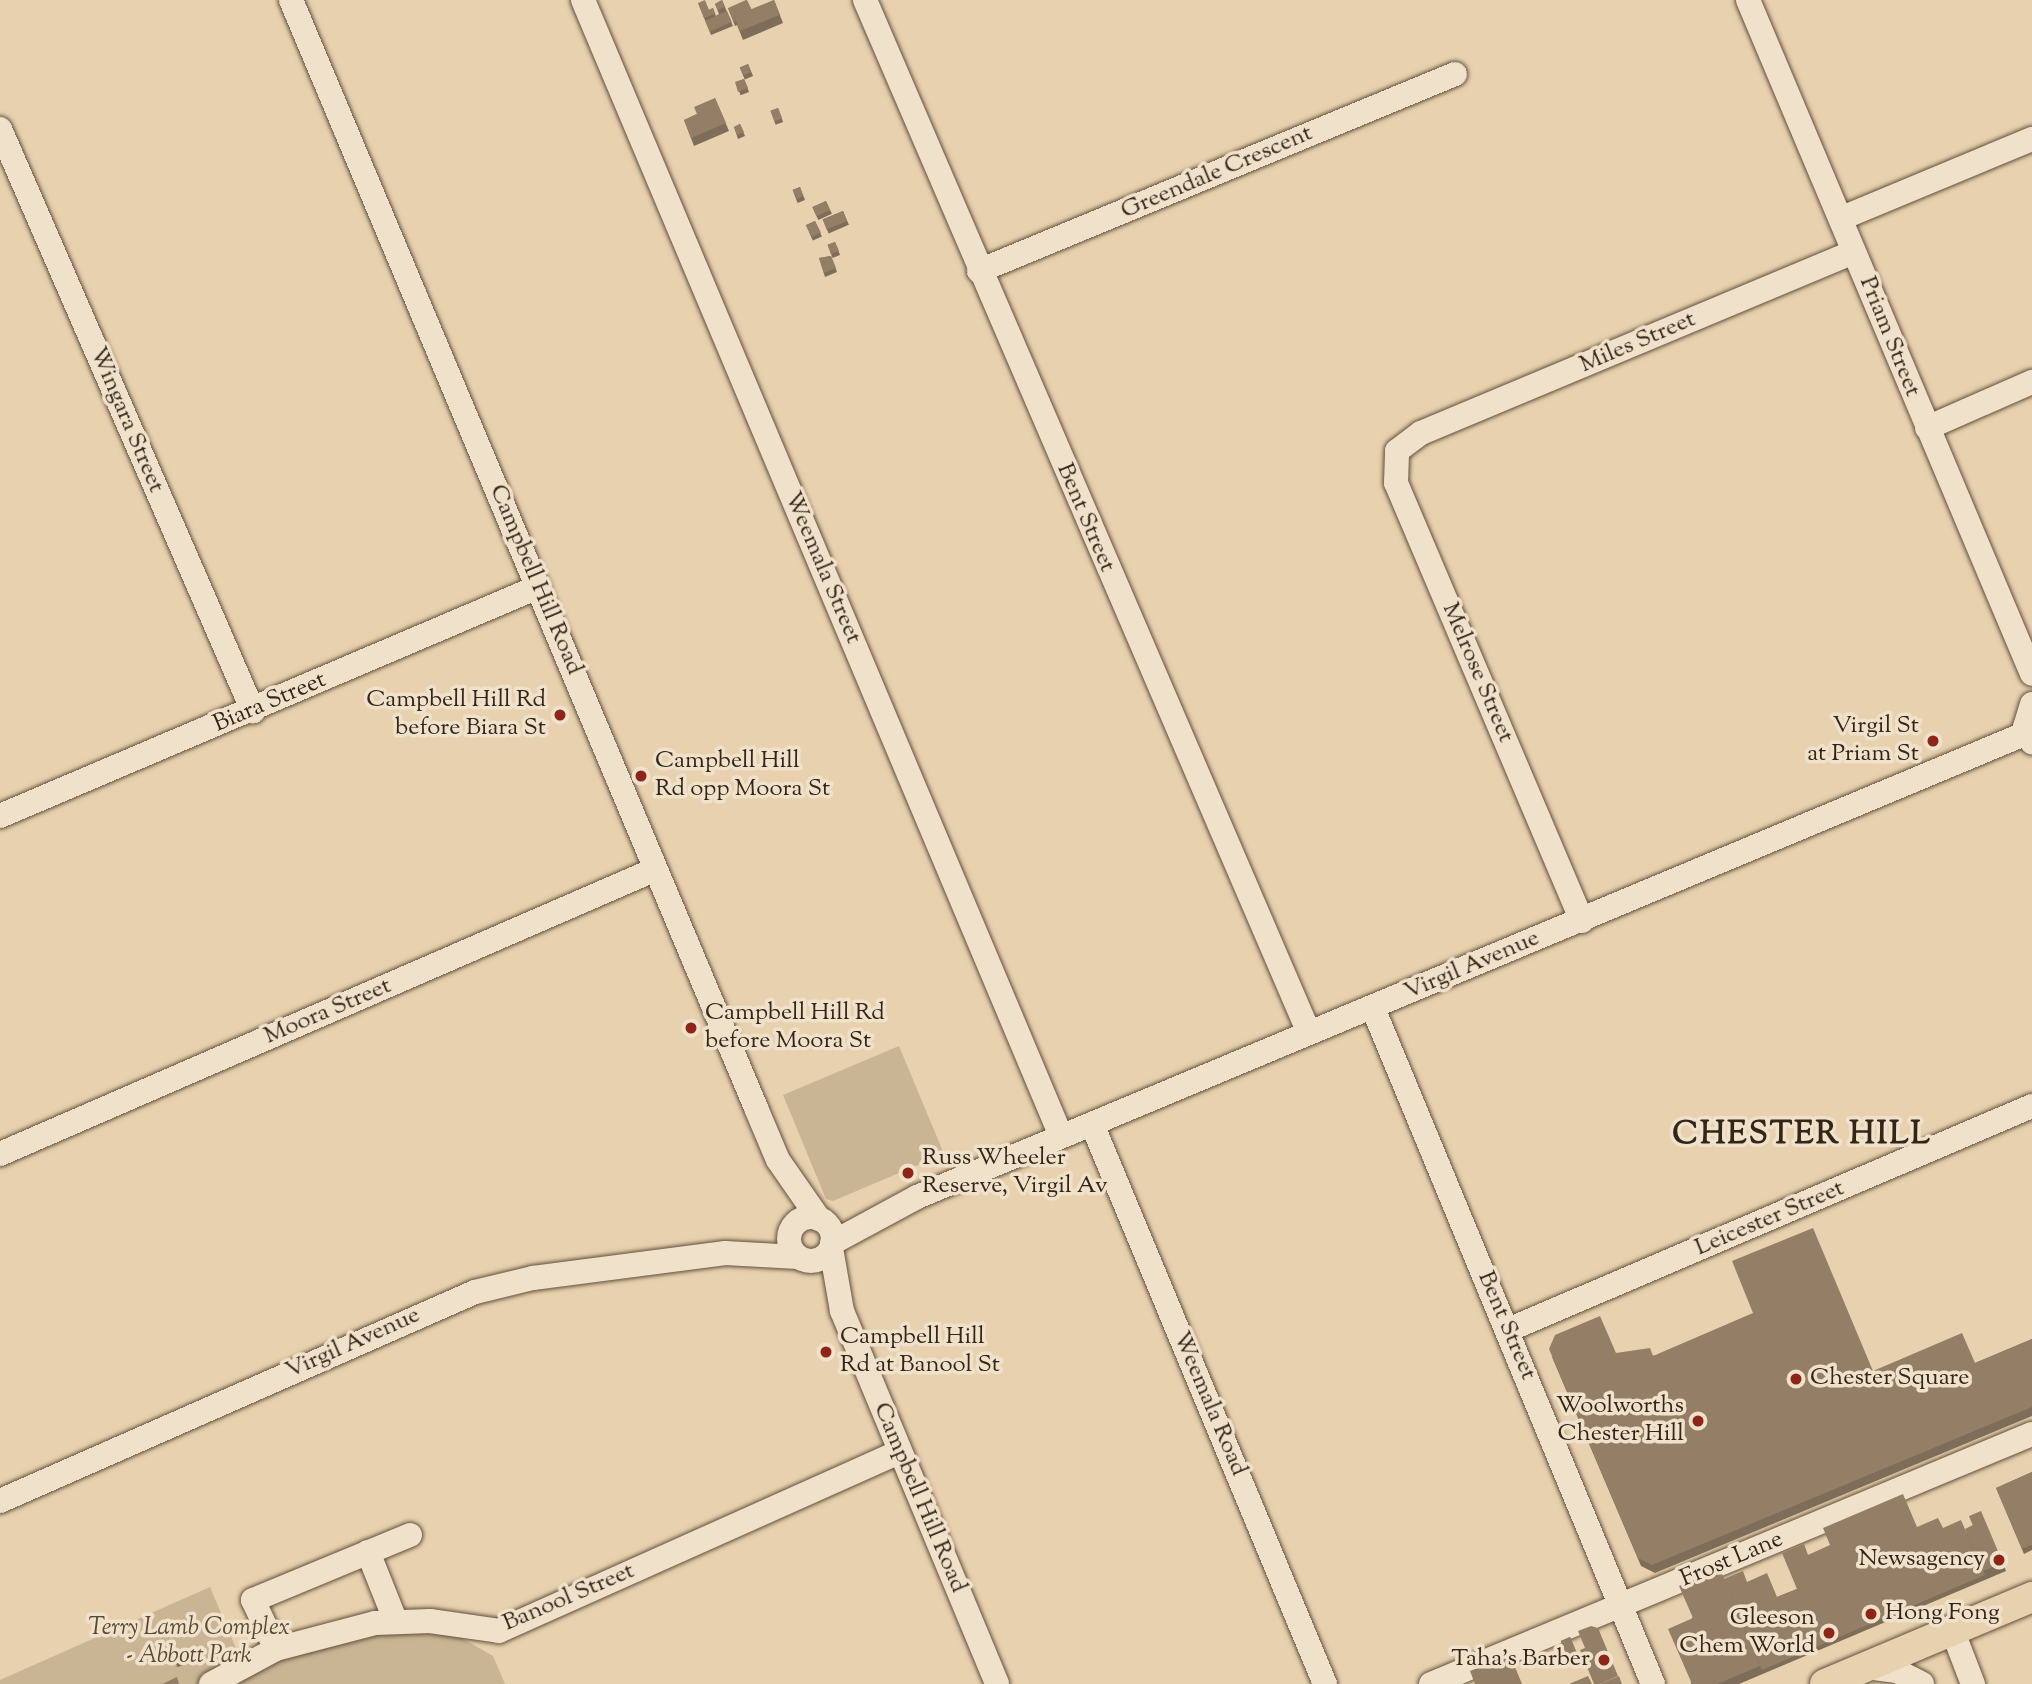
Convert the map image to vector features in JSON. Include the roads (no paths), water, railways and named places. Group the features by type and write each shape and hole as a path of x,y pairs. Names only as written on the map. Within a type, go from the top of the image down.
{"main road":[{"path":"1825,1684 2032,1597"}],"street":[{"name":"Campbell Hill Road","path":"291,0 778,1160 827,1233 842,1311 997,1684"},
{"name":"Weemala Street","path":"583,0 1061,1136"},
{"name":"Bent Street","path":"865,0 979,271 1309,1033"},
{"name":"Priam Street","path":"1748,0 2032,674"},
{"name":"Greendale Crescent","path":"979,271 1455,74"},
{"name":"Wingara Street","path":"0,129 253,710"},
{"path":"1842,218 2032,139"},
{"name":"Miles Street","path":"1421,433 1854,253"},
{"path":"1927,428 2032,382"},
{"name":"Melrose Street","path":"1421,433 1397,451 1396,483 1582,920"},
{"name":"Biara Street","path":"0,817 538,587"},
{"path":"2029,737 2025,718 2032,704"},
{"name":"Virgil Avenue","path":"827,1233 2029,737"},
{"name":"Moora Street","path":"0,1154 656,869"},
{"name":"Bent Street","path":"1373,1007 1653,1684"},
{"name":"Leicester Street","path":"1508,1329 2032,1106"},
{"name":"Weemala Road","path":"1092,1124 1325,1684"},
{"name":"Campbell Hill Road","path":"778,1160 791,1229"},
{"path":"805,1218 827,1233 821,1259 800,1258 790,1245 791,1229 805,1218"},
{"name":"Virgil Avenue","path":"725,1253 791,1229"},
{"name":"Virgil Avenue","path":"0,1501 475,1292 533,1279 725,1253 800,1258"},
{"name":"Campbell Hill Road","path":"800,1258 842,1311"},
{"name":"Frost Lane","path":"1431,1684 2032,1434"},
{"name":"Banool Street","path":"211,1684 276,1649 339,1630 396,1622 499,1631 899,1452"},
{"path":"276,1649 253,1600 410,1535"},
{"path":"368,1552 396,1622"},
{"path":"1953,1632 1973,1684"},
{"path":"1867,1667 1897,1671 1923,1684"}],"place":[{"name":"Campbell Hill Rd before Biara St","path":"560,715"},
{"name":"Virgil St at Priam St","path":"1933,741"},
{"name":"Campbell Hill Rd opp Moora St","path":"641,776"},
{"name":"Campbell Hill Rd before Moora St","path":"691,1028"},
{"name":"Russ Wheeler Reserve, Virgil Av","path":"908,1173"},
{"name":"Campbell Hill Rd at Banool St","path":"826,1352"},
{"name":"Chester Square","path":"1796,1379"},
{"name":"Woolworths Chester Hill","path":"1698,1421"},
{"name":"Newsagency","path":"1999,1560"},
{"name":"Hong Fong","path":"1871,1614"},
{"name":"Gleeson Chem World","path":"1829,1633"},
{"name":"Taha's Barber","path":"1604,1660"}],"district":[{"name":"CHESTER HILL","path":"1802,1135"}],"park label":[{"name":"Terry Lamb Complex - Abbott Park","path":"189,1643"}]}
